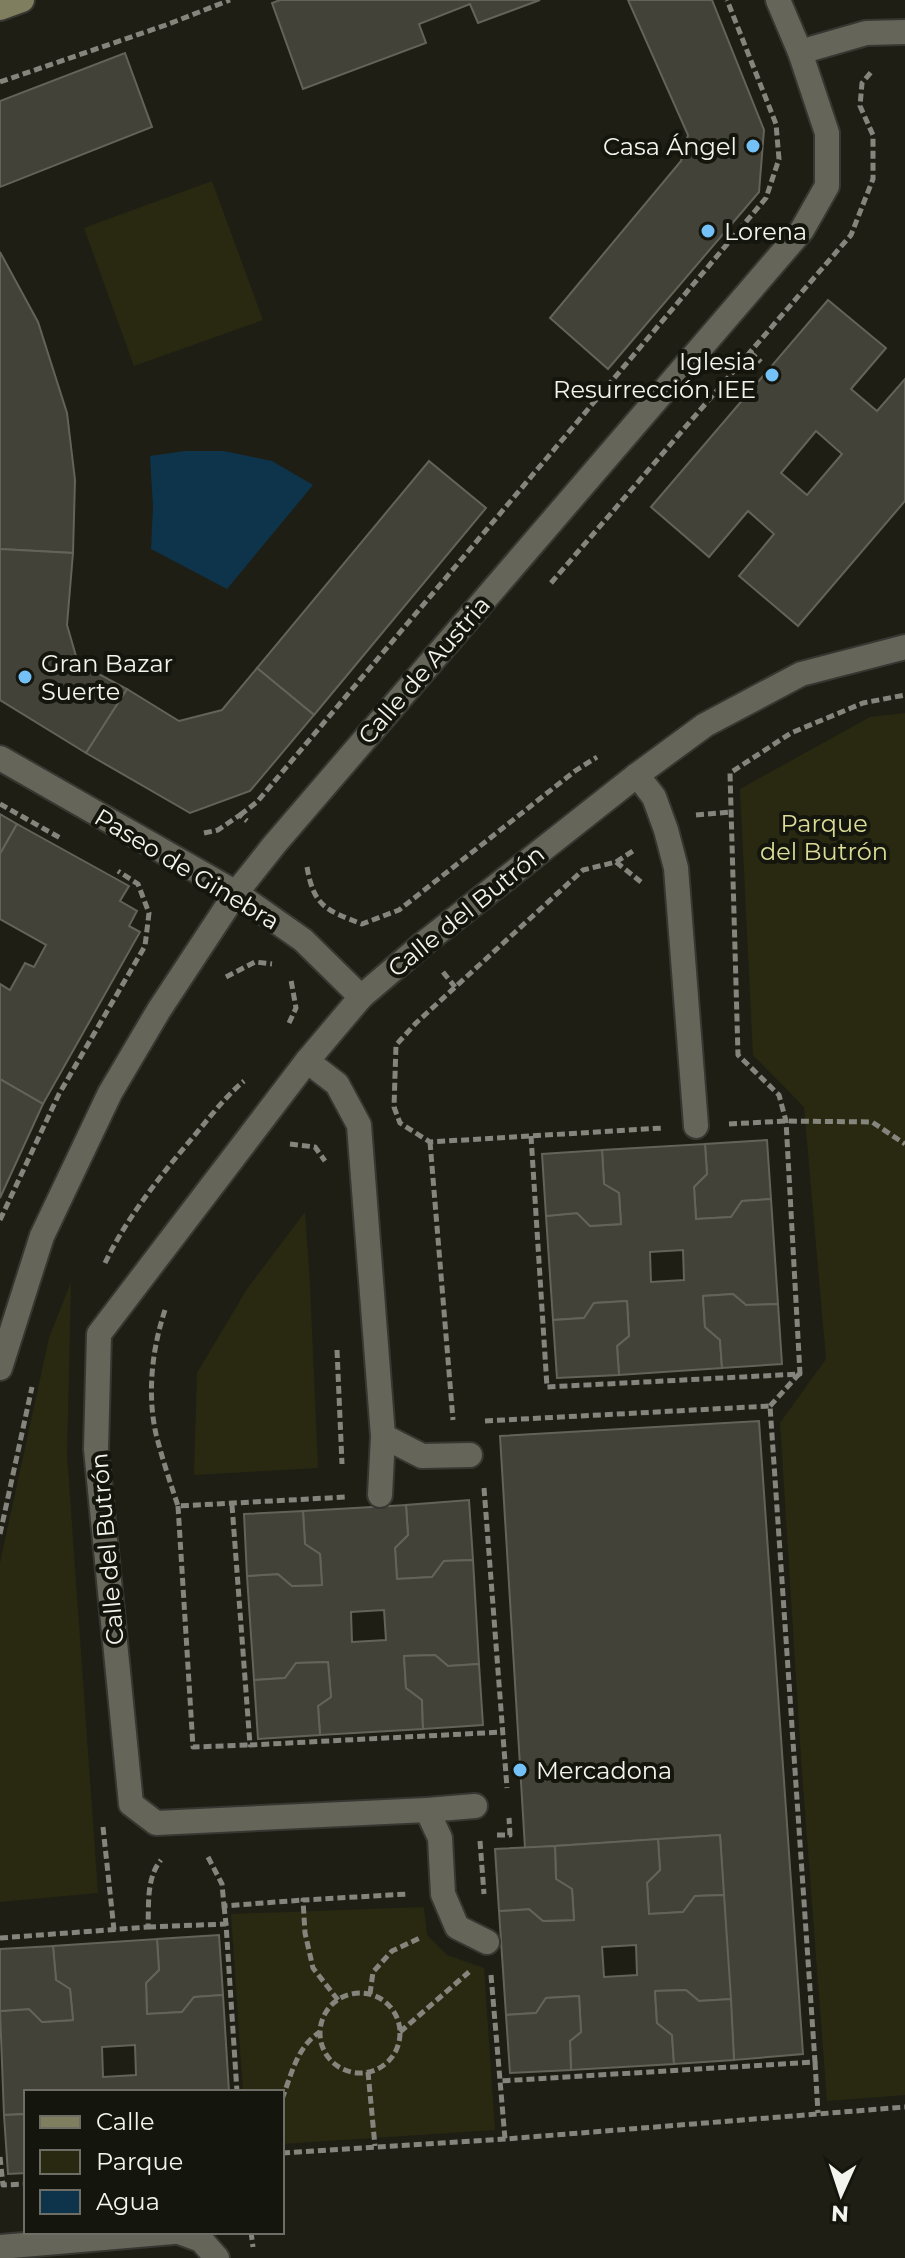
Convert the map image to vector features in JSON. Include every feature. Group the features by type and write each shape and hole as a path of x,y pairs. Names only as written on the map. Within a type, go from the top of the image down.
{"street":[{"path":"0,8 22,0"},
{"name":"Calle de Austria","path":"0,1368 42,1236 110,1093 159,1010 236,893 802,230 827,186 827,133 800,52 778,0"},
{"path":"800,52 866,33 905,32"},
{"name":"Calle del Butrón","path":"475,1806 156,1823 131,1804 96,1449 99,1334 307,1061 361,997 423,944 705,725 801,674 905,647"},
{"name":"Paseo de Ginebra","path":"0,758 236,893 303,940 361,997"},
{"path":"637,775 654,797 676,868 696,1126"},
{"path":"307,1061 337,1084 359,1125 383,1436 380,1495"},
{"path":"383,1436 422,1456 470,1455"},
{"path":"427,1810 440,1838 443,1894 457,1927 483,1954"},
{"path":"0,2247 150,2234"},
{"path":"184,2234 201,2240 217,2258"}],"path":[{"path":"0,82 230,0"},
{"path":"240,815 257,802 766,198 779,159 776,124 727,0"},
{"path":"750,352 761,362"},
{"path":"642,896 641,881 616,862 583,870 416,1023 396,1045 394,1107 400,1123 430,1142 786,1121 872,1122 905,1144"},
{"path":"0,1220 59,1094 145,946 149,913 138,884 110,866"},
{"path":"218,981 255,962 282,965 303,940"},
{"path":"430,1142 453,1422 467,1422"},
{"path":"481,1432 480,1421 770,1406 800,1374"},
{"path":"0,1534 33,1383"},
{"path":"770,1406 818,2113"},
{"path":"484,1477 485,1488"},
{"path":"232,1505 250,1745"},
{"path":"178,1506 193,1747 503,1732"},
{"path":"202,1849 222,1884 237,2090"},
{"path":"148,1927 149,1889 156,1865 162,1857"},
{"path":"224,1906 419,1894"},
{"path":"303,1900 305,1933 313,1968 338,2000"},
{"path":"0,1938 226,1924"},
{"path":"370,1994 373,1972 392,1951 427,1935"},
{"path":"400,2032 483,1954"},
{"path":"491,1971 505,2139"},
{"path":"370,1994 382,1999 398,2019 399,2042 388,2062 368,2072 345,2070 335,2064 322,2044 322,2020 338,2000 348,1995 370,1994"},
{"path":"284,2094 301,2050 310,2038 320,2032"},
{"path":"500,2081 815,2062"},
{"path":"368,2072 375,2146"},
{"path":"284,2153 505,2139 905,2107"},
{"path":"0,2157 1,2186 24,2184"}],"green space":[{"path":"212,181 263,320 134,366 84,228"},
{"name":"Parque del Butrón","path":"905,713 905,2095 827,2101 780,1423 826,1359 804,1107 753,1055 740,789 870,717"},
{"path":"305,1212 318,1468 194,1475 197,1373 247,1289"},
{"path":"71,1282 67,1455 98,1893 0,1902 0,1563 49,1338"},
{"path":"424,1907 427,1935 447,1955 484,1968 495,2130 284,2144 284,2090 243,2090 231,1914"}],"water":[{"path":"185,451 224,451 272,461 313,485 227,589 151,549 153,506 150,456"}],"building":[{"path":"280,0 540,0 478,23 470,4 419,24 426,43 303,89 272,3"},
{"path":"628,0 712,0 764,130 759,192 608,369 550,318 681,161 688,135"},
{"path":"125,53 152,127 0,187 0,101"},
{"path":"0,252 38,322 67,413 75,480 73,553 0,549"},
{"path":"828,300 886,348 851,389 877,411 905,379 905,501 798,626 739,576 774,534 748,511 709,557 651,507","holes":["816,431 842,454 807,495 781,473"]},
{"path":"429,461 486,508 314,715 257,668"},
{"path":"0,549 73,553 67,625 78,663 127,689 86,753 0,700"},
{"path":"257,668 314,715 250,791 190,813 86,753 127,689 179,721 222,710"},
{"path":"0,814 17,824 0,854"},
{"path":"17,824 129,886 120,901 137,911 129,926 140,932 43,1104 0,1079 0,984 10,990 25,963 34,967 46,945 0,919 0,854"},
{"path":"0,1079 43,1104 0,1198"},
{"path":"767,1140 771,1199 742,1201 731,1217 696,1219 694,1187 707,1174 705,1144"},
{"path":"705,1144 707,1174 694,1187 696,1219 731,1217 742,1201 771,1199 778,1304 746,1305 733,1294 703,1296 705,1327 720,1340 722,1368 619,1375 617,1346 629,1336 627,1301 594,1303 584,1318 553,1320 546,1216 577,1213 590,1226 621,1224 619,1193 604,1184 602,1150","holes":["683,1250 684,1280 651,1282 650,1252"]},
{"path":"602,1150 604,1184 619,1193 621,1224 590,1226 577,1213 546,1216 542,1154"},
{"path":"733,1294 746,1305 778,1304 782,1364 722,1368 720,1340 705,1327 703,1296"},
{"path":"627,1301 629,1336 617,1346 619,1375 557,1378 553,1320 584,1318 594,1303"},
{"path":"759,1421 803,2054 734,2060 720,1835 525,1848 500,1436"},
{"path":"469,1500 473,1560 444,1561 432,1577 397,1579 395,1548 408,1535 406,1505"},
{"path":"406,1505 408,1535 395,1548 397,1579 432,1577 444,1561 473,1560 479,1664 448,1666 435,1655 404,1656 406,1688 422,1700 423,1729 320,1735 318,1706 331,1697 328,1662 296,1663 285,1678 254,1680 247,1576 278,1574 292,1586 322,1585 320,1554 305,1544 303,1511","holes":["384,1610 386,1640 352,1642 351,1612"]},
{"path":"303,1511 305,1544 320,1554 322,1585 292,1586 278,1574 247,1576 244,1514"},
{"path":"435,1655 448,1666 479,1664 483,1725 423,1729 422,1700 406,1688 404,1656"},
{"path":"328,1662 331,1697 318,1706 320,1735 258,1739 254,1680 285,1678 296,1663"},
{"path":"720,1835 724,1895 695,1896 683,1912 649,1914 647,1883 660,1870 658,1839"},
{"path":"658,1839 660,1870 647,1883 649,1914 683,1912 695,1896 724,1895 731,1999 699,2001 686,1990 655,1991 657,2023 672,2035 674,2064 571,2070 570,2041 581,2032 579,1996 546,1998 536,2013 506,2015 499,1911 529,1909 543,1921 574,1920 572,1889 556,1879 555,1846","holes":["636,1945 637,1975 604,1977 602,1947"]},
{"path":"555,1846 556,1879 572,1889 574,1920 543,1921 529,1909 499,1911 495,1849"},
{"path":"219,1935 223,1995 194,1997 182,2012 147,2014 146,1983 159,1970 157,1939"},
{"path":"157,1939 159,1970 146,1983 147,2014 182,2012 194,1997 223,1995 229,2090 24,2090 24,2114 4,2115 0,2011 29,2009 42,2022 73,2020 70,1989 56,1980 53,1946","holes":["135,2045 136,2075 103,2077 102,2047"]},
{"path":"53,1946 56,1980 70,1989 73,2020 42,2022 29,2009 0,2011 0,1949"},
{"path":"686,1990 699,2001 731,1999 734,2060 674,2064 672,2035 657,2023 655,1991"},
{"path":"579,1996 581,2032 570,2041 571,2070 510,2073 506,2015 536,2013 546,1998"},
{"path":"24,2114 24,2173 8,2174 4,2115"}],"place":[{"name":"Casa Ángel","path":"753,146"},
{"name":"Lorena","path":"708,231"},
{"name":"Iglesia Resurrección IEE","path":"772,375"},
{"name":"Gran Bazar Suerte","path":"25,677"},
{"name":"Mercadona","path":"520,1770"}]}
